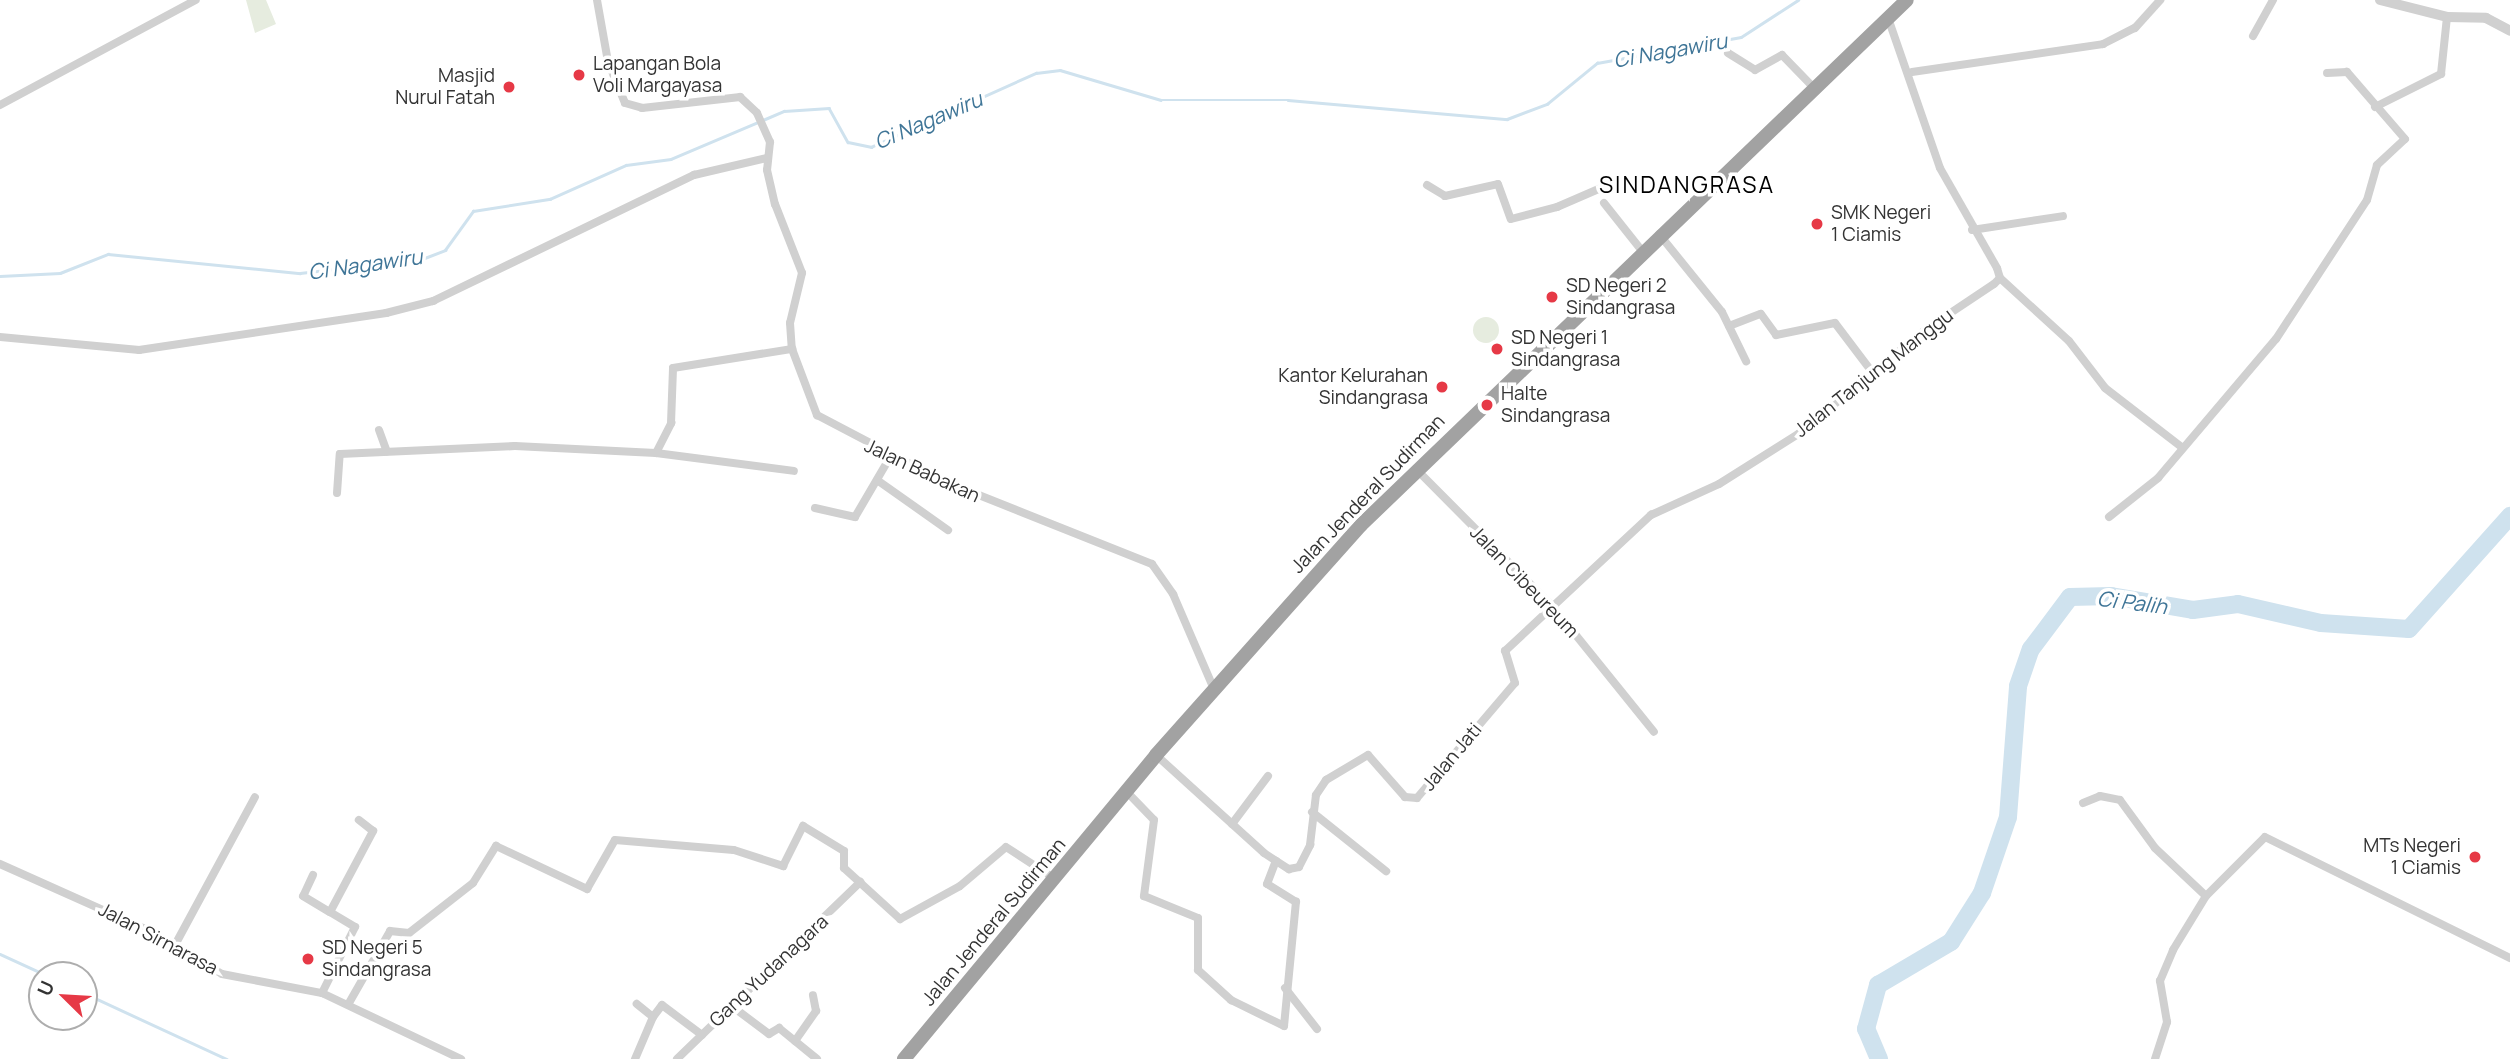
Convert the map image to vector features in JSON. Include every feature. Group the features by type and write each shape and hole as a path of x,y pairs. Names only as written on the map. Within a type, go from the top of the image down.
{"highway":[{"name":"Jalan Jenderal Sudirman","path":"904,1059 1156,755 1416,469 1907,0"}],"street":[{"path":"0,105 196,0"},
{"name":"Jalan Babakan","path":"597,0 608,62 625,103 642,108 740,97 757,113 771,146 767,158 775,204 802,273 790,323 792,349 817,415 890,457 1152,564 1178,605 1214,689"},
{"path":"1912,72 2104,44 2135,28 2160,0"},
{"path":"2253,36 2273,0"},
{"path":"2380,0 2447,17 2486,18 2510,31"},
{"path":"2375,107 2441,74 2447,17"},
{"path":"1888,18 1912,72 1940,168 2000,278 2069,341 2105,388 2183,448"},
{"path":"1728,53 1755,70 1782,55 1813,87"},
{"path":"2109,517 2183,448 2276,339 2367,200 2377,165 2405,139 2347,72 2327,73"},
{"path":"0,337 139,350 386,313 433,301 694,175 767,158"},
{"path":"1427,185 1445,196 1502,182 1511,219 1557,207 1624,178"},
{"path":"1604,203 1642,251"},
{"path":"1972,230 2063,216"},
{"path":"1659,234 1729,326 1746,361"},
{"name":"Jalan Tanjung Manggu","path":"1554,608 1651,515 1719,484 1798,434 1872,372 2000,278"},
{"path":"1729,326 1761,314 1776,335 1835,323 1872,372"},
{"path":"656,453 671,423 673,368 792,349"},
{"path":"379,430 387,452"},
{"path":"337,493 340,454 515,446 656,453 794,471"},
{"path":"815,508 855,517 890,457"},
{"name":"Jalan Cibeureum","path":"1416,469 1554,608 1654,732"},
{"path":"877,480 948,530"},
{"name":"Jalan Jati","path":"1276,860 1293,869 1303,861 1312,813 1326,780 1364,755 1405,797 1417,798 1515,683 1505,651 1554,608"},
{"path":"1126,792 1154,820 1144,896 1198,918 1198,970 1231,1000 1283,1026 1296,902 1267,884 1276,860 1156,755"},
{"path":"1232,824 1268,776"},
{"path":"2083,803 2100,796 2120,800 2155,848 2206,895"},
{"path":"175,945 255,797"},
{"path":"1312,813 1386,871"},
{"path":"330,912 373,831 359,820"},
{"path":"349,1003 390,931 409,933 473,883 492,847 589,889 615,840 665,847 734,850 783,866 803,826 845,851 844,868 900,919 960,887 1006,847 1055,879"},
{"path":"2155,1059 2167,1022 2160,981 2206,895 2269,836 2510,958"},
{"name":"Jalan Sirnarasa","path":"0,864 175,945 222,974 322,993 349,1003 461,1059"},
{"path":"313,876 303,897 355,927 322,993"},
{"name":"Gang Yudanagara","path":"677,1059 860,882"},
{"path":"1285,988 1317,1029"},
{"path":"794,1041 816,1011 813,995"},
{"path":"637,1004 653,1017"},
{"path":"635,1059 653,1017 662,1004 702,1035"},
{"path":"733,1007 769,1034 779,1028 817,1059"}],"shaded area":[{"path":"246,0 266,0 276,24 255,33"},
{"path":"1486,317 1495,321 1499,330 1495,339 1486,343 1477,339 1473,330 1477,321"}],"waterway":[{"name":"Ci Nagawiru","path":"0,276 60,273 108,254 300,273 422,259 445,250 473,211 550,199 626,165 671,159 784,111 829,108 848,142 871,147 1036,73 1060,70 1161,100 1288,100 1507,119 1547,104 1597,63 1741,37 1798,0"},
{"name":"Ci Palih","path":"1879,1059 1866,1029 1878,985 1951,942 1982,893 2008,817 2018,686 2031,649 2070,597 2111,596 2193,610 2238,604 2321,623 2409,629 2510,516"},
{"path":"0,954 28,967"},
{"path":"98,999 227,1059"}],"place":[{"name":"Lapangan Bola Voli Margayasa","path":"579,75"},
{"name":"Masjid Nurul Fatah","path":"509,87"},
{"name":"SMK Negeri 1 Ciamis","path":"1817,224"},
{"name":"SD Negeri 2 Sindangrasa","path":"1552,297"},
{"name":"SD Negeri 1 Sindangrasa","path":"1497,349"},
{"name":"Kantor Kelurahan Sindangrasa","path":"1442,387"},
{"name":"Halte Sindangrasa","path":"1487,405"},
{"name":"MTs Negeri 1 Ciamis","path":"2475,857"},
{"name":"SD Negeri 5 Sindangrasa","path":"308,959"}],"district":[{"name":"SINDANGRASA","path":"1687,184"}]}
